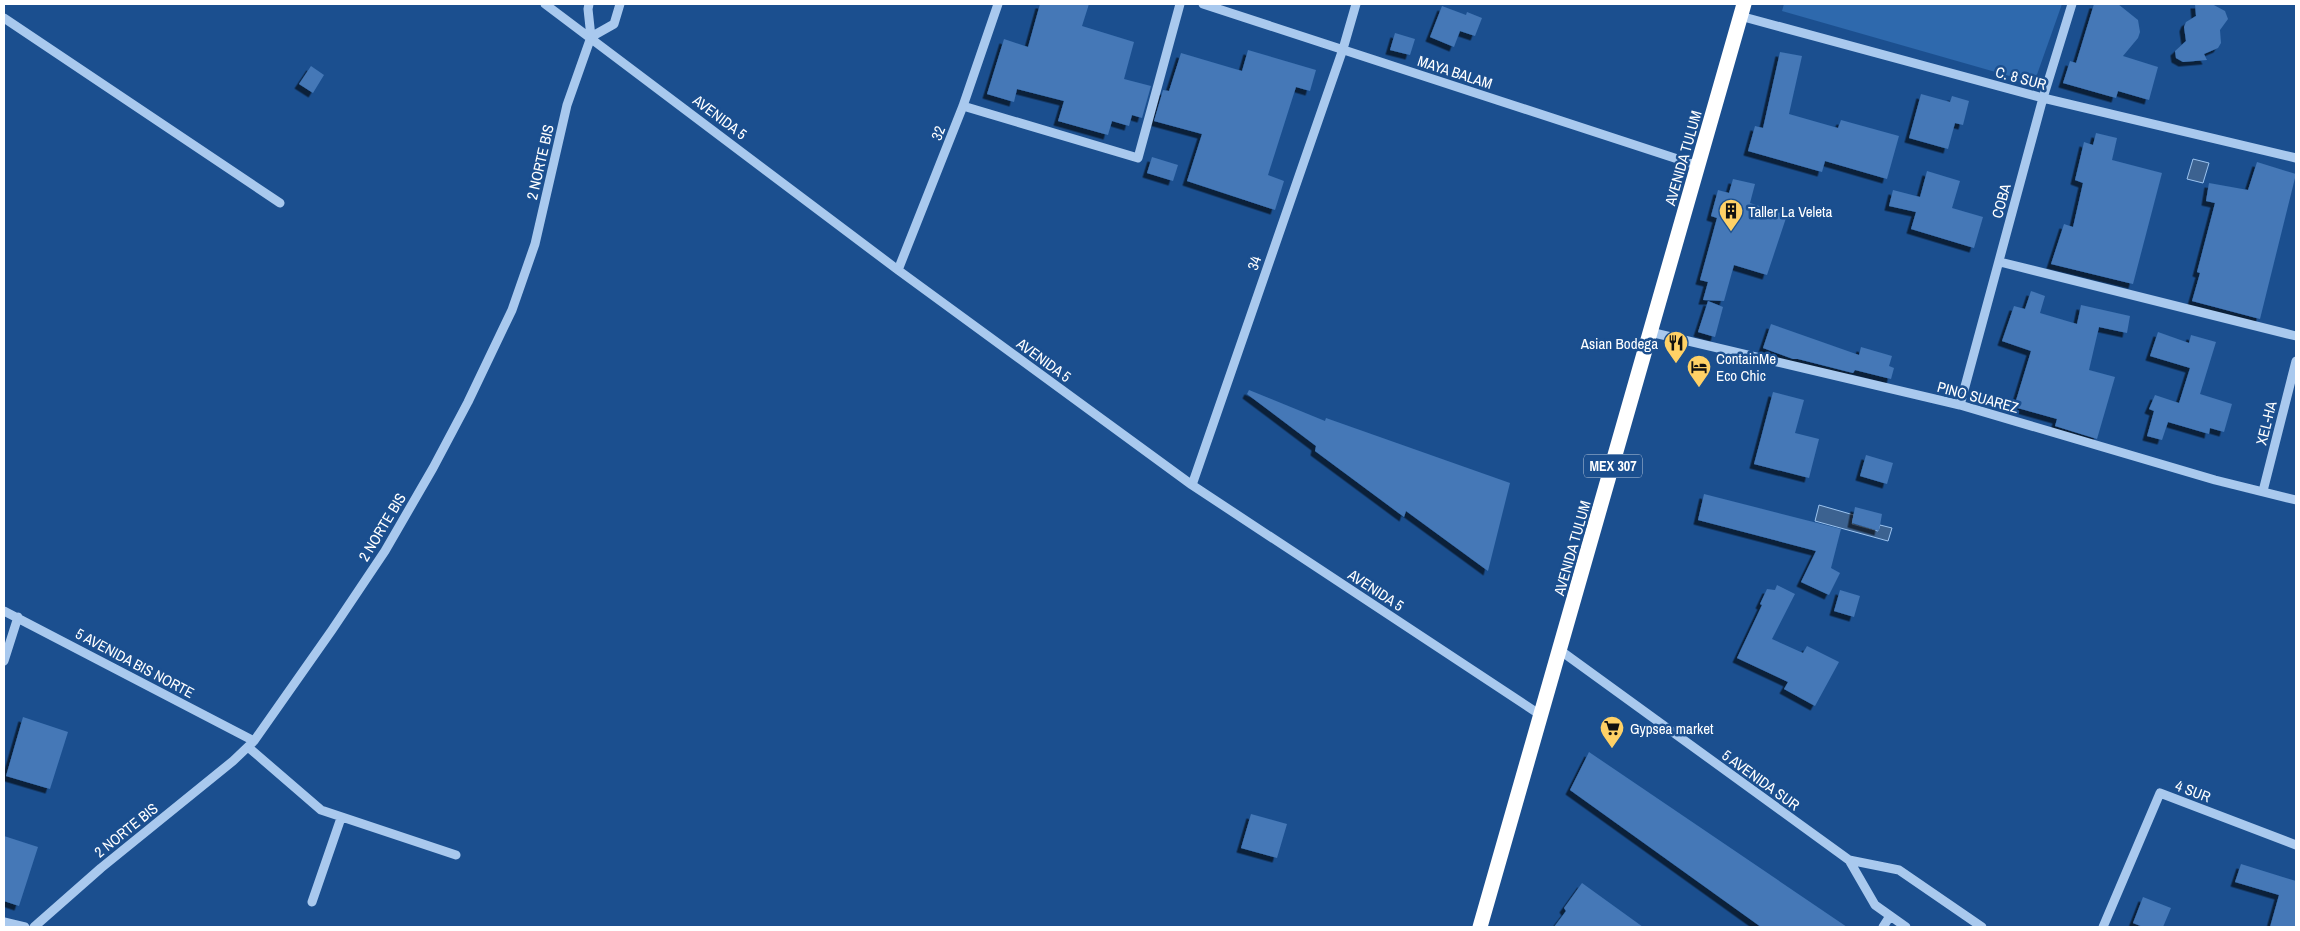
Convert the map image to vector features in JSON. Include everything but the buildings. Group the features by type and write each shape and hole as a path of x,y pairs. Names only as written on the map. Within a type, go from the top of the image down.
{"highway":[{"name":"AVENIDA TULUM","path":"1480,927 1561,651 1742,10"}],"street":[{"name":"AVENIDA 5","path":"545,4 898,270 1192,485 1542,716"},
{"path":"589,4 591,37 614,24 620,4"},
{"name":"32","path":"898,270 963,106 998,4"},
{"path":"963,106 1138,158 1180,4"},
{"name":"MAYA BALAM","path":"1202,4 1699,166"},
{"name":"34","path":"1192,485 1356,4"},
{"name":"COBA","path":"1960,405 2043,98 2072,4"},
{"name":"C. 8 SUR","path":"1742,10 2043,98 2296,158"},
{"path":"4,18 280,203"},
{"name":"2 NORTE BIS","path":"34,927 101,868 251,744 332,630 385,551 433,468 468,402 512,310 535,244 567,105 591,37"},
{"path":"2000,262 2296,336"},
{"name":"PINO SUAREZ","path":"1650,332 1960,405 2215,480 2263,490 2296,500"},
{"name":"XEL-HA","path":"2263,490 2296,362"},
{"name":"5 AVENIDA BIS NORTE","path":"4,610 251,744 311,803 321,810 456,855"},
{"path":"4,661 18,617"},
{"name":"5 AVENIDA SUR","path":"1561,651 1849,860"},
{"name":"4 SUR","path":"2103,927 2160,793 2296,844"},
{"path":"312,902 341,818"},
{"path":"1849,860 1875,905 1906,927"},
{"path":"1849,860 1899,870 1982,927"},
{"path":"1883,927 1890,916"},
{"path":"4,922 25,927"}],"shaded area":[{"path":"1784,4 2062,4 2034,83 1782,11"},
{"path":"2193,159 2209,163 2203,183 2187,179"},
{"path":"1819,505 1854,515 1852,524 1878,531 1880,525 1892,528 1888,541 1815,521"}],"place":[{"name":"Taller La Veleta","path":"1731,232"},
{"name":"Asian Bodega","path":"1676,364"},
{"name":"ContainMe Eco Chic","path":"1699,388"},
{"name":"Gypsea market","path":"1612,749"}]}
